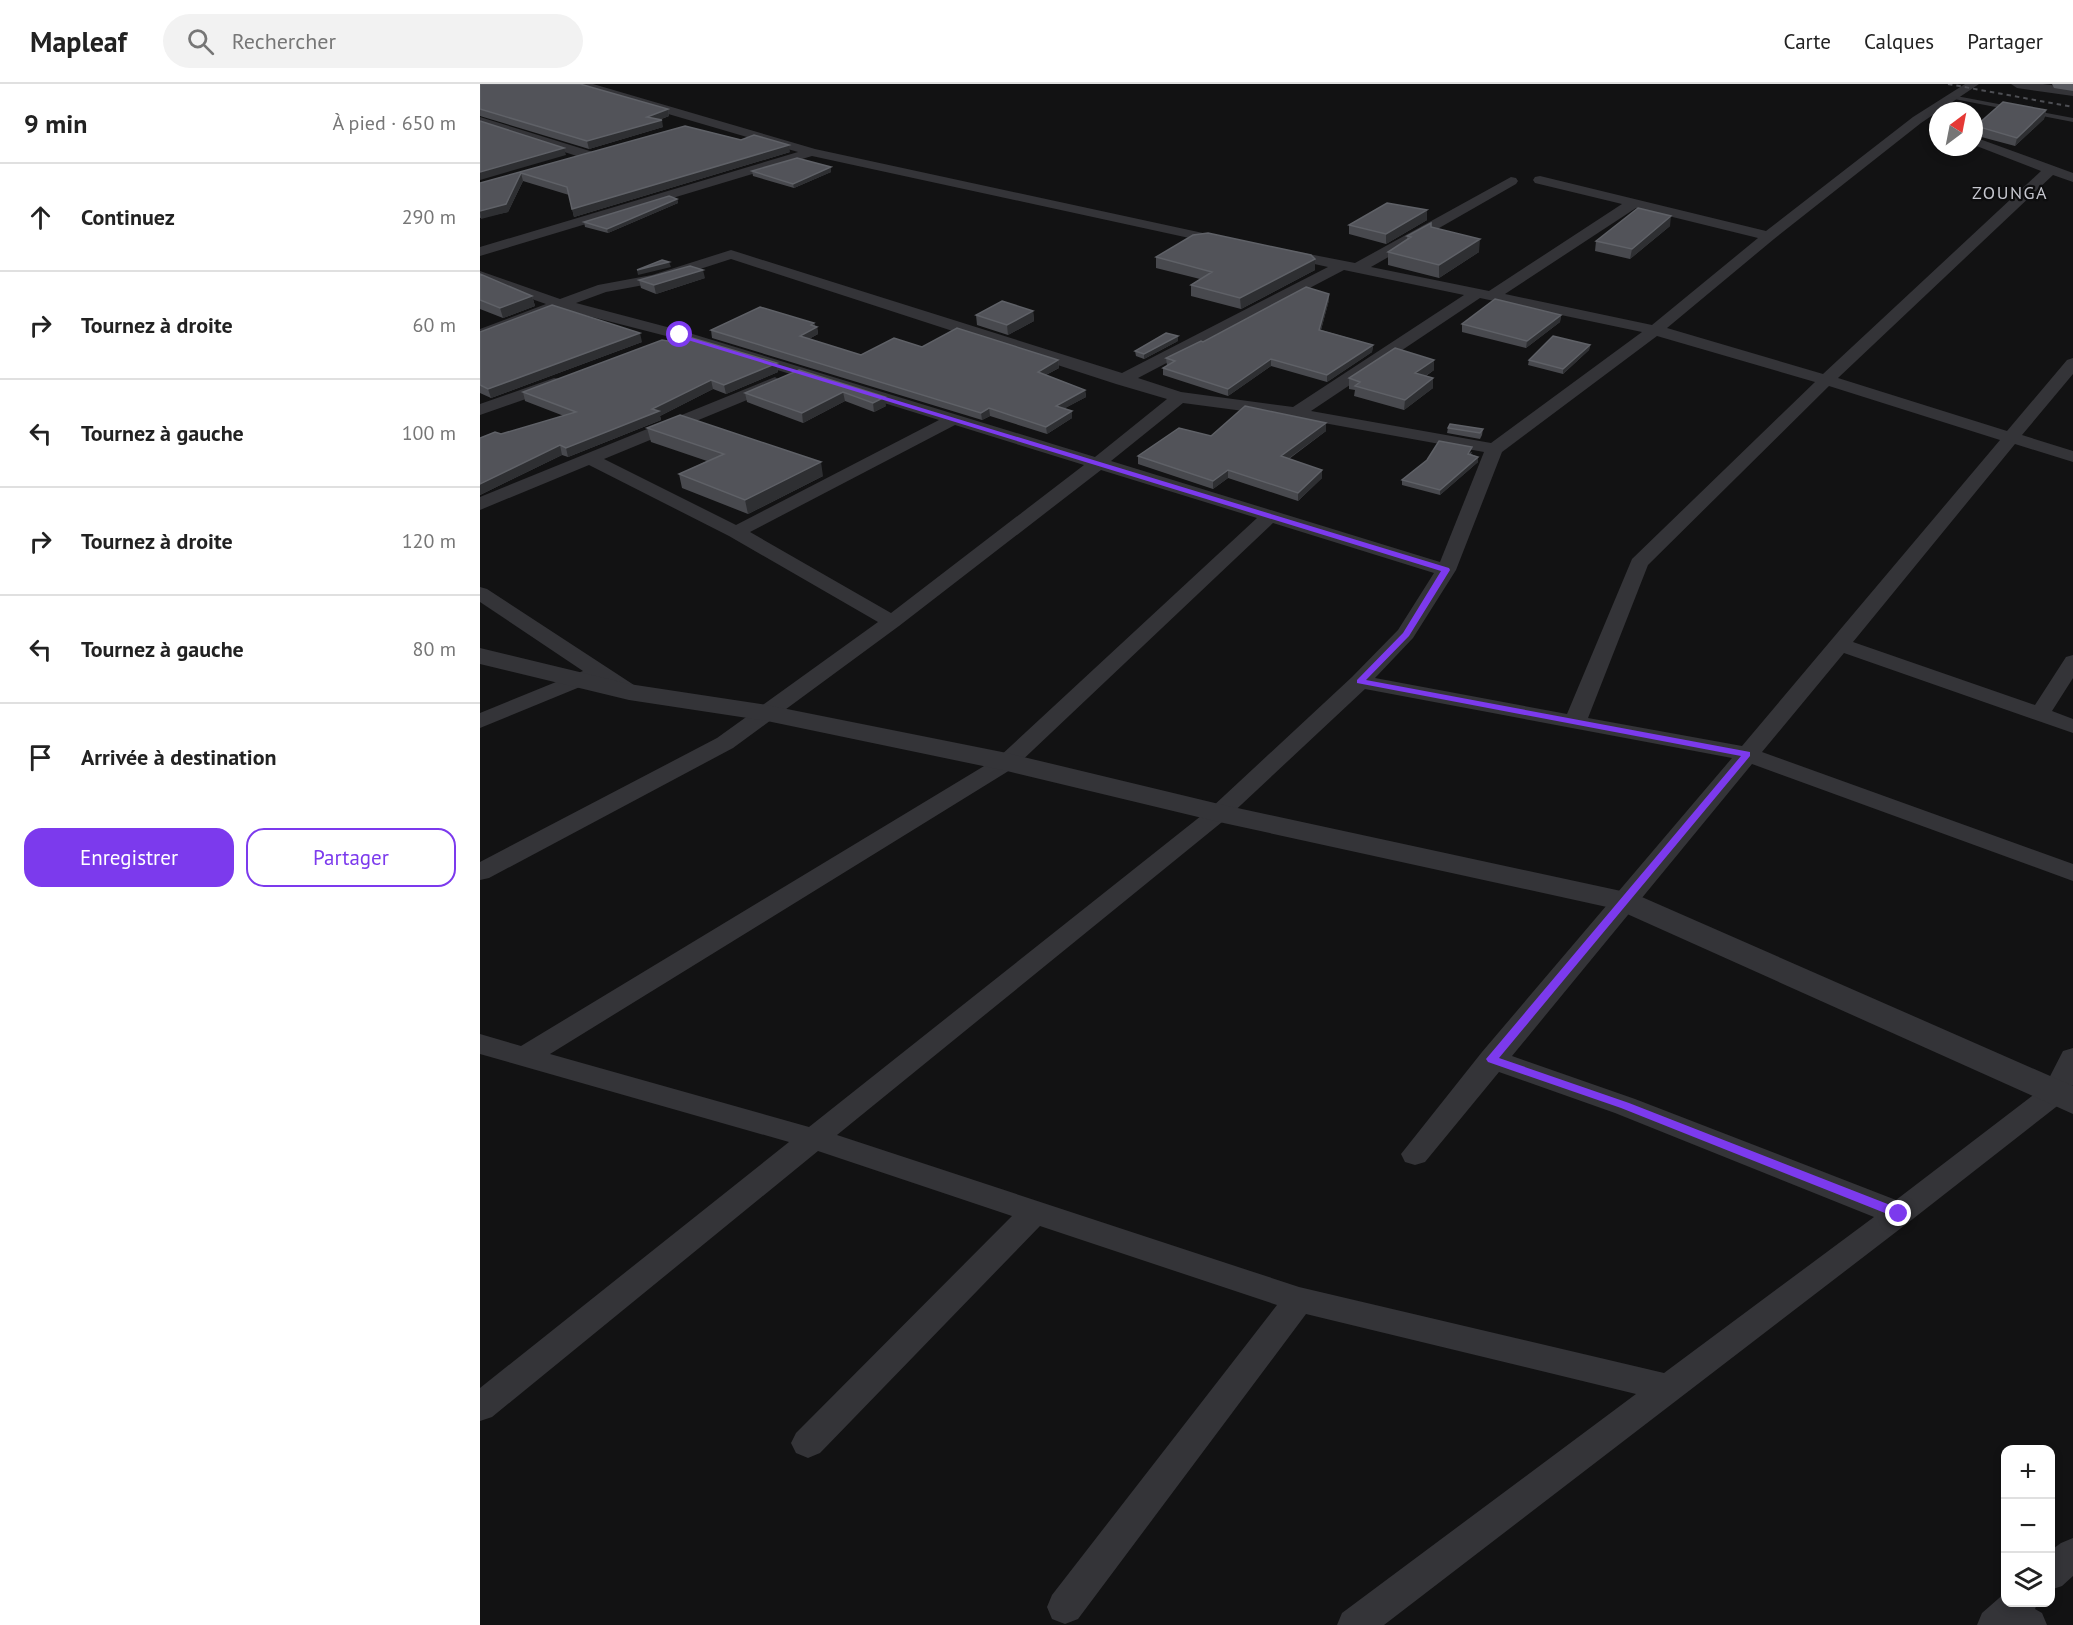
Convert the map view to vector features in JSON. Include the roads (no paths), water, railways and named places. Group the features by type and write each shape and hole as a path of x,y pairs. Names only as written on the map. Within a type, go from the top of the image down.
{"highway":[{"path":"2060,84 2073,86"}],"street":[{"path":"580,84 812,152 1238,244"},
{"path":"480,1407 1219,813 1360,682 1406,634 1446,570 1494,449 1655,330 1769,236 1923,122 1951,97 1973,84"},
{"path":"2017,84 2073,93"},
{"path":"480,121 594,153 567,161"},
{"path":"684,128 705,122"},
{"path":"1983,144 2073,178"},
{"path":"480,252 812,152"},
{"path":"1575,722 1639,563 1826,380 2050,170"},
{"path":"1540,180 1769,236"},
{"path":"1122,380 1350,267 1511,181"},
{"path":"1296,413 1633,203"},
{"path":"1273,251 1655,330 1826,380 2073,457"},
{"path":"480,334 603,288 655,279 731,254 1179,397 1296,413 1494,449"},
{"path":"480,276 560,304 680,335 1446,570"},
{"path":"658,344 680,335"},
{"path":"1415,1154 2073,363"},
{"path":"480,504 800,372"},
{"path":"480,410 569,377"},
{"path":"480,872 725,743 892,622 1098,463 1179,397"},
{"path":"736,532 954,419"},
{"path":"590,459 736,532 892,622"},
{"path":"524,1057 1007,762 1270,516"},
{"path":"483,599 590,676"},
{"path":"1839,644 2073,726"},
{"path":"480,656 590,676 629,692 767,713 1007,762 1219,813 1624,901 2064,1097"},
{"path":"2040,714 2073,662"},
{"path":"480,721 590,676"},
{"path":"1360,682 1747,754 2073,873"},
{"path":"480,1044 815,1139 1299,1300 1668,1388"},
{"path":"1355,1625 1899,1214 2064,1097 2073,1058"},
{"path":"1492,1059 1625,1106 1899,1214"},
{"path":"808,1443 1035,1212"},
{"path":"1065,1606 1299,1300"},
{"path":"2055,1570 2073,1554"}],"lane":[{"path":"1951,97 2073,120"}],"railway":[{"path":"1948,84 2073,107"}],"district":[{"name":"ZOUNGA","path":"2010,193"}]}
